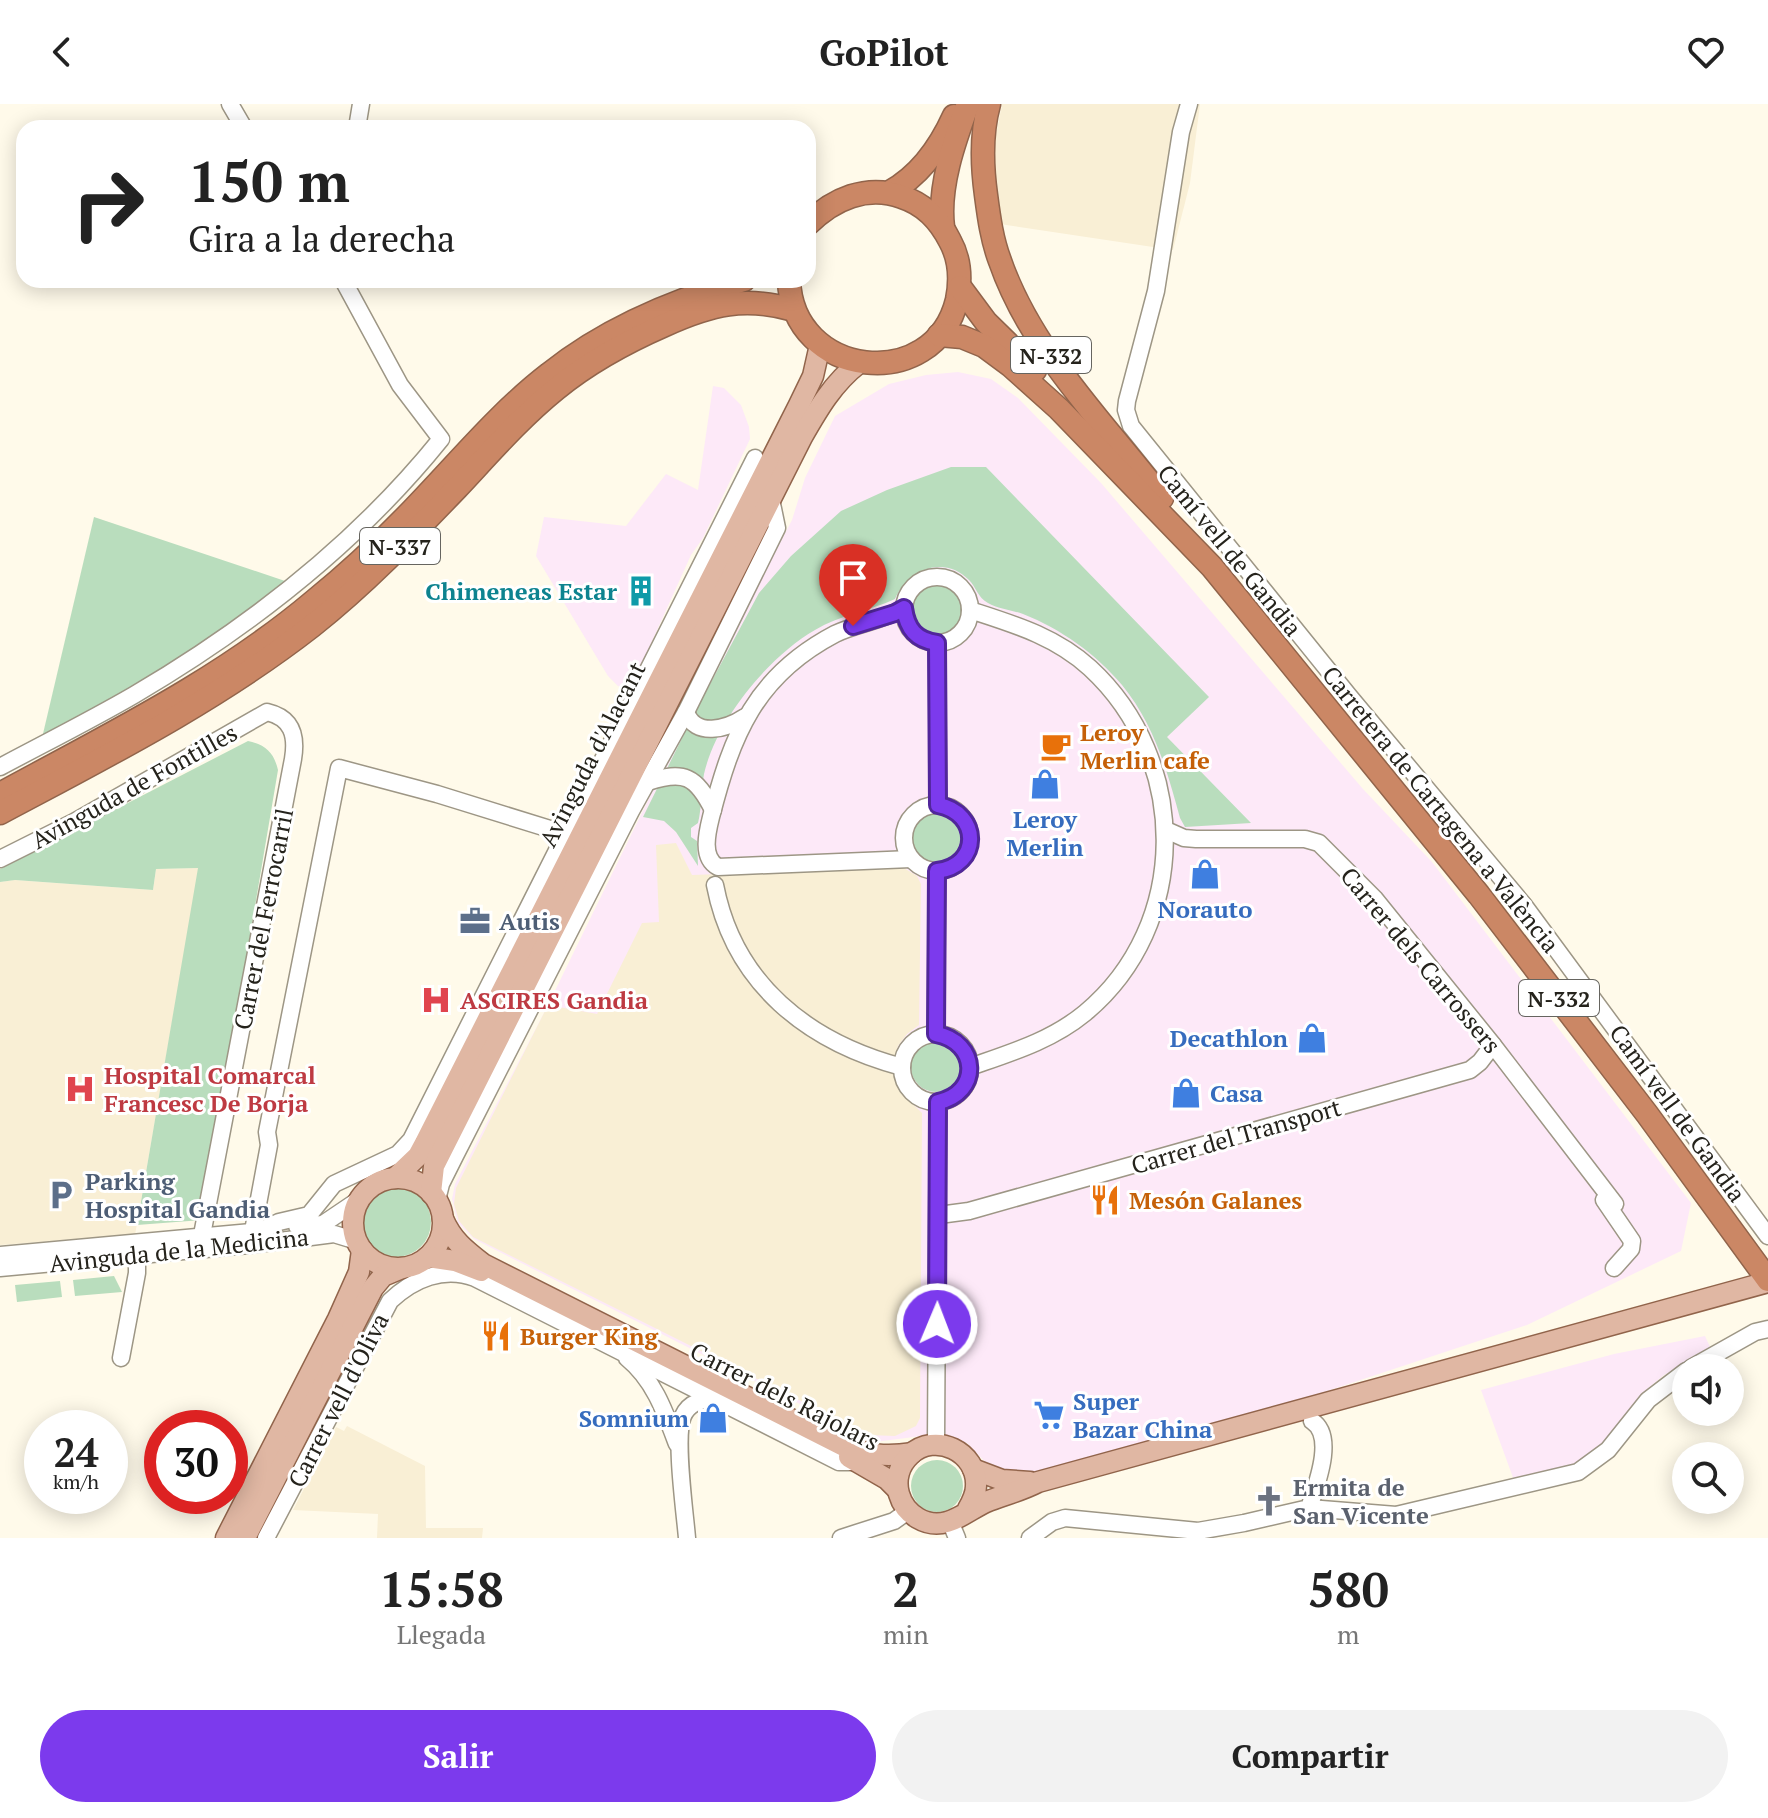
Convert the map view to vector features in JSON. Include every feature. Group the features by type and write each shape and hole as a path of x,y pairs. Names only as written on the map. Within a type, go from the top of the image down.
{"highway":[{"path":"890,192 921,168 941,140 959,104"},
{"path":"943,227 941,210 944,189 968,104"},
{"name":"N-332","path":"989,104 983,161 988,205 1000,262 1017,302 1062,371 1193,536 1212,567"},
{"path":"790,288 794,310 805,329 820,345 839,357 859,363 881,364 902,360 922,350 939,335 956,306 960,287 955,249 932,215 909,199 890,192 850,195 825,207 816,216"},
{"name":"N-332","path":"960,287 986,322 1100,437 1190,544"},
{"name":"N-337","path":"0,794 187,691 251,651 368,554 504,414 569,358 644,315 721,288"},
{"name":"N-337","path":"0,816 243,677 312,626 377,569 526,415 588,365 636,338 708,309 740,302 765,302 794,310"},
{"name":"N-332","path":"939,335 962,337 1011,366 1059,409 1212,567"},
{"name":"Carretera de Cartagena a València","path":"1212,567 1479,895 1647,1114 1768,1281"}],"main road":[{"name":"Avinguda d'Alacant","path":"395,1178 418,1156 425,1143 799,405 816,366 820,345"},
{"name":"Avinguda d'Alacant","path":"437,1204 434,1166 802,437 827,395 841,377 859,363"},
{"path":"226,1538 359,1272 360,1246 353,1220 360,1199 375,1184 395,1178 421,1184 437,1204 442,1233 437,1246 428,1257 416,1264 383,1276 373,1288 245,1538"},
{"name":"Carrer dels Rajolars","path":"437,1204 449,1233 459,1246 483,1264 844,1446 881,1456 912,1453"},
{"path":"360,1246 380,1264 402,1268"},
{"name":"Carrer dels Rajolars","path":"428,1257 472,1266 860,1462 897,1489"},
{"path":"968,1509 1038,1482 1768,1281"},
{"path":"936,1444 962,1454 973,1469 976,1485 968,1509 953,1530 925,1522 908,1511 897,1489 900,1470 912,1453 936,1444"},
{"path":"973,1469 1002,1480 1038,1482"}],"street":[{"name":"Camí vell de Gandia","path":"1189,104 1181,132 1156,291 1127,401 1126,410 1131,426 1349,696 1523,904 1768,1236"},
{"path":"0,767 133,695 208,649 317,565 408,479 441,439 400,385 347,288"},
{"name":"Avinguda d'Alacant","path":"398,1154 411,1140 755,458"},
{"name":"Avinguda d'Alacant","path":"437,1204 448,1170 686,712 777,528 771,499"},
{"path":"931,577 941,577 960,587 969,600 970,610 964,629 957,636 937,643 919,637 911,630 904,608 908,593 914,586 931,577"},
{"path":"904,608 837,633 804,653 771,684 745,717 727,759 708,829 708,856 711,863 718,867 911,859"},
{"path":"970,610 1039,633 1081,660 1106,685 1126,711 1148,749 1162,799 1166,830 1163,873 1149,926 1111,986 1087,1011 1049,1037 970,1067"},
{"path":"937,643 938,805"},
{"name":"Carrer del Ferrocarril","path":"202,1235 296,742 288,721 267,712"},
{"name":"Avinguda de Fontilles","path":"0,859 74,822 267,712"},
{"path":"686,712 692,723 707,729 735,724 745,717"},
{"name":"Carrer del Ferrocarril","path":"257,1231 269,1145 267,1132 339,768 566,834"},
{"path":"648,782 668,775 686,777 703,793 713,810"},
{"path":"938,805 948,807 963,818 970,836 966,855 960,863 937,871 918,866 911,859 905,846 905,828 918,811 938,805"},
{"name":"Carrer dels Carrossers","path":"1166,830 1184,838 1305,839 1319,843 1375,899 1493,1045 1615,1204"},
{"path":"936,1034 937,871"},
{"path":"715,885 736,945 755,975 786,1010 816,1033 840,1045 902,1067"},
{"path":"936,1034 955,1041 968,1057 970,1067 961,1091 955,1097 938,1102 927,1101 908,1088 902,1067 904,1057 917,1040 936,1034"},
{"path":"1470,1070 1493,1045"},
{"name":"Carrer dels Carrossers","path":"1470,1070 1503,1070 1610,1208 1632,1241 1631,1249 1614,1268"},
{"name":"Carrer del Transport","path":"939,1215 969,1211 1470,1070"},
{"path":"936,1444 938,1102"},
{"name":"Avinguda de la Medicina","path":"257,1231 309,1215 334,1184 398,1154"},
{"name":"Avinguda de la Medicina","path":"0,1255 323,1224 360,1199"},
{"name":"Avinguda de la Medicina","path":"0,1268 334,1234 360,1246"},
{"path":"121,1358 137,1273 137,1254"},
{"name":"Carrer vell d'Oliva","path":"266,1538 385,1309 402,1290 429,1277 452,1272 475,1278 839,1462 860,1462"},
{"path":"356,1320 365,1349"},
{"path":"1715,1354 1755,1332 1768,1329"},
{"path":"608,1344 632,1362 645,1377 665,1411 680,1453"},
{"path":"1030,1538 1052,1522 1081,1518 1198,1531 1309,1508 1381,1515 1405,1513 1578,1472 1608,1450 1648,1400 1672,1381"},
{"path":"687,1538 680,1453 684,1414 698,1401 717,1400"},
{"path":"1309,1508 1322,1458 1323,1435 1312,1421"},
{"path":"841,1538 888,1524 908,1511"}],"shaded area":[{"path":"1002,104 1200,104 1190,183 1173,250 1000,224 993,151"},
{"path":"958,372 991,379 1018,398 1101,483 1363,789 1432,862 1691,1203 1681,1251 1527,1325 1300,1400 1045,1471 1018,1474 989,1466 967,1443 929,1435 875,1442 474,1239 458,1223 452,1199 455,1184 548,1005 694,706 792,520 805,478 835,416 889,384 926,375"},
{"path":"713,386 724,388 741,405 750,439 703,538 691,555 630,690 618,686 608,676 536,556 544,517 626,526 666,474 698,490"},
{"path":"676,843 692,875 904,868 917,876 921,884 919,1025 898,1046 893,1064 900,1091 922,1113 920,1418 916,1426 895,1436 869,1435 473,1237 459,1221 454,1204 456,1188 548,1005 597,1014 642,923 659,922 656,845"},
{"name":"Hospital Comarcal Francesc De Borja","path":"199,868 135,1235 0,1245 0,882 14,880 153,890 156,869"},
{"path":"1705,1336 1711,1349 1702,1354 1672,1354 1672,1371 1641,1394 1604,1444 1572,1468 1515,1483 1481,1390 1614,1354"},
{"path":"347,1426 425,1466 426,1528 483,1528 482,1538 377,1538 378,1514 293,1510 336,1427 344,1431"}],"green space":[{"path":"951,467 986,467 1209,697 1167,737 1251,823 1185,827 1143,715 1112,674 1064,635 1023,614 988,603 959,572 938,567 917,573 895,599 815,630 780,656 746,692 720,733 704,774 698,823 691,828 691,837 697,841 698,866 676,832 664,821 643,817 759,593 791,556 841,511 887,490"},
{"path":"94,517 288,582 169,667 42,738"},
{"path":"938,584 956,592 964,610 956,628 938,636 920,628 912,610 920,592"},
{"path":"248,741 268,751 278,770 202,1220 137,1225 198,868 156,869 153,890 15,880 0,882 0,869"},
{"path":"937,813 955,821 963,839 955,857 937,865 919,857 911,839 919,821"},
{"path":"936,1042 954,1049 961,1067 954,1085 936,1092 918,1085 911,1067 918,1049"},
{"path":"403,1187 425,1202 431,1222 429,1236 421,1247 410,1255 389,1257 371,1247 363,1236 361,1215 371,1197 382,1189"},
{"path":"114,1276 122,1292 75,1296 73,1280"},
{"path":"60,1281 62,1297 17,1302 15,1285"},
{"path":"937,1460 956,1467 963,1486 956,1505 937,1512 918,1505 911,1486 918,1467"}],"place":[{"name":"Chimeneas Estar","path":"641,591"},
{"name":"Leroy Merlin cafe","path":"1056,746"},
{"name":"Leroy Merlin","path":"1045,784"},
{"name":"Norauto","path":"1205,874"},
{"name":"Autis","path":"475,921"},
{"name":"ASCIRES Gandia","path":"436,1000"},
{"name":"Decathlon","path":"1312,1038"},
{"name":"Hospital Comarcal Francesc De Borja","path":"80,1089"},
{"name":"Casa","path":"1186,1093"},
{"name":"Parking Hospital Gandia","path":"61,1195"},
{"name":"Mesón Galanes","path":"1105,1200"},
{"name":"Burger King","path":"496,1336"},
{"name":"Super Bazar China","path":"1049,1415"},
{"name":"Somnium","path":"713,1418"},
{"name":"Ermita de San Vicente","path":"1269,1501"}],"route":[{"path":"853,626 904,608 911,630 928,642 937,643 938,805 956,811 963,818 970,836 966,855 960,863 937,871 936,1034 946,1036 963,1048 970,1067 961,1091 955,1097 938,1102 937,1324"}]}
